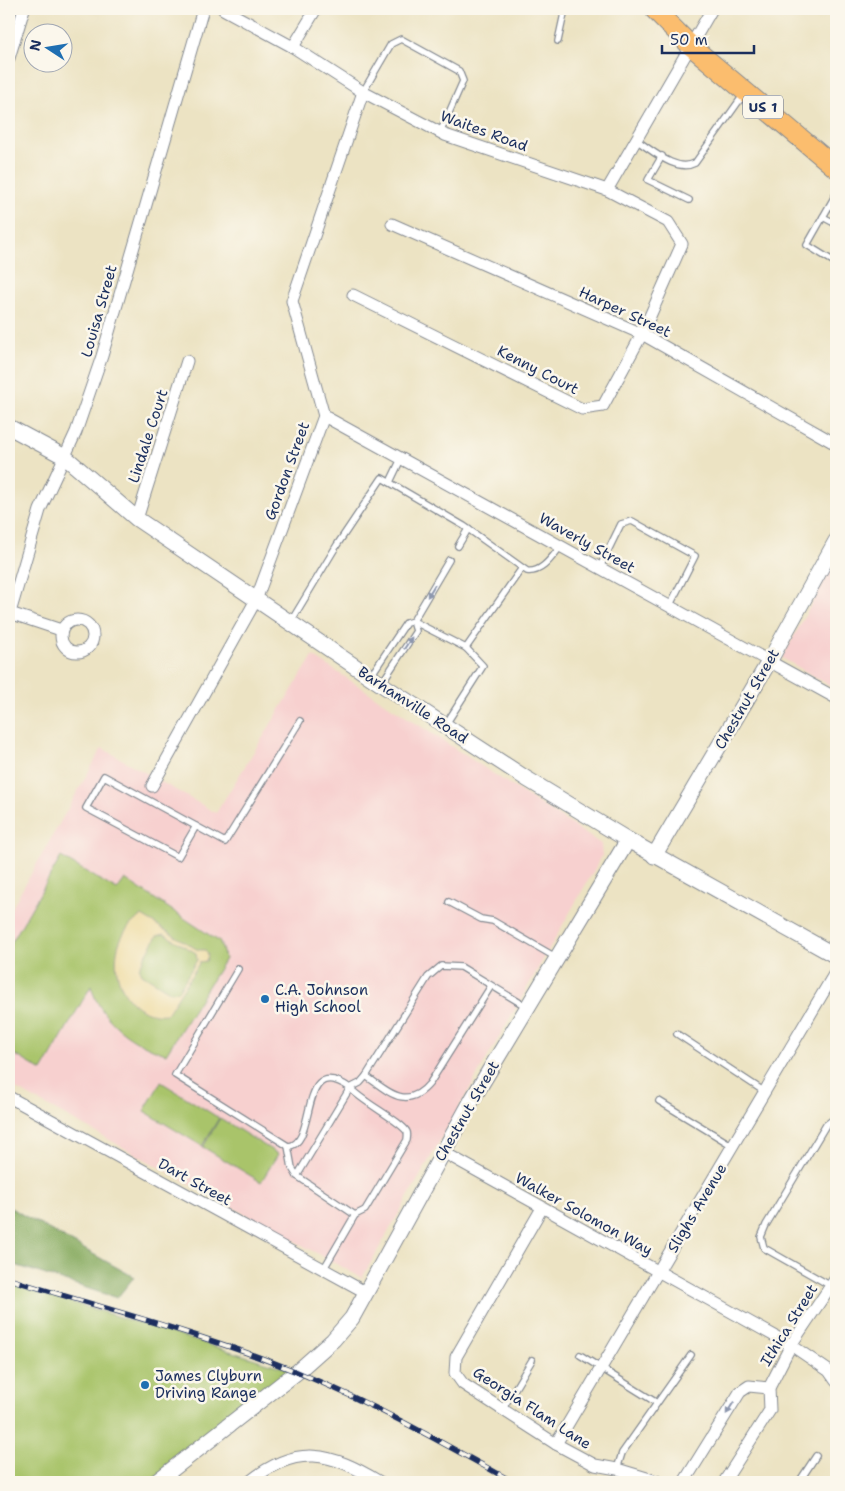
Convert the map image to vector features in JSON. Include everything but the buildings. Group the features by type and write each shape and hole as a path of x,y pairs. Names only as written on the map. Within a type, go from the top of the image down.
{"main road":[{"name":"US 1","path":"654,9 692,46 746,92 834,160"}],"street":[{"path":"9,58 24,9"},
{"name":"Louisa Street","path":"9,615 40,510 76,432 102,356 203,9"},
{"name":"Waites Road","path":"224,9 293,47 363,92 440,133 607,190 668,222 682,244"},
{"path":"293,47 316,9"},
{"path":"607,190 712,9"},
{"name":"Gordon Street","path":"152,786 256,600 324,416 292,301 363,92"},
{"name":"Harper Street","path":"392,224 642,334 836,444"},
{"name":"Kenny Court","path":"354,295 582,409 603,406 642,334 682,244"},
{"name":"Lindale Court","path":"137,519 187,361"},
{"name":"Waverly Street","path":"324,416 836,698"},
{"name":"Barhamville Road","path":"9,427 64,457 137,519 445,726 654,856 836,956"},
{"name":"Chestnut Street","path":"654,856 770,660 836,541"},
{"path":"9,615 61,630"},
{"name":"Chestnut Street","path":"156,1482 297,1372 343,1329 366,1293 443,1152 527,1007 628,840"},
{"name":"Slighs Avenue","path":"556,1444 836,971"},
{"name":"Dart Street","path":"9,1097 366,1293"},
{"name":"Walker Solomon Way","path":"443,1152 658,1273 792,1345 829,1371 836,1380"},
{"name":"Georgia Flam Lane","path":"542,1208 456,1358 455,1373 462,1384 556,1444 595,1465 617,1469 660,1482"},
{"name":"Ithica Street","path":"724,1482 770,1410 769,1388 792,1345 834,1282"},
{"name":"Ithica Street","path":"684,1482 740,1392 749,1386 769,1388"},
{"path":"249,1482 280,1462 304,1455 352,1465 380,1482"}],"lane":[{"path":"558,41 565,9"},
{"path":"363,92 390,44 401,39 460,71 463,80 440,133"},
{"path":"636,140 676,165 689,166 695,163 746,92"},
{"path":"662,156 648,180 689,200"},
{"path":"836,194 807,245 836,262"},
{"path":"823,217 836,224"},
{"path":"390,482 401,459"},
{"path":"290,622 382,478 468,529 522,568 531,572 545,565 561,546"},
{"path":"600,567 620,524 632,521 695,556 670,605"},
{"path":"458,546 468,529"},
{"path":"376,680 416,631 413,621 449,560"},
{"path":"466,648 522,568"},
{"path":"376,680 406,623 413,621 466,648 483,666 445,726"},
{"path":"196,826 178,857 86,808 104,776 145,799 196,826 225,842 300,721"},
{"path":"145,799 152,786"},
{"path":"449,902 481,919 493,921 557,958"},
{"path":"297,1176 350,1088 360,1083 366,1076 428,977 436,969 447,965 461,967 527,1007"},
{"path":"238,969 175,1075 288,1146 296,1144 301,1139 312,1096 321,1083 337,1080 400,1125 406,1132 408,1140 365,1210 355,1215 323,1270"},
{"path":"366,1076 398,1096 409,1098 420,1094 430,1083 492,986"},
{"path":"678,1034 765,1092"},
{"path":"659,1101 733,1146"},
{"path":"834,1282 764,1248 761,1236 826,1125 836,1117"},
{"path":"288,1146 292,1168 297,1176 355,1215"},
{"path":"617,1469 622,1453 691,1355"},
{"path":"580,1356 657,1403"},
{"path":"502,1410 532,1360"},
{"path":"799,1482 816,1456"}],"shaded area":[{"path":"836,559 836,689 782,658"},
{"name":"C.A. Johnson High School","path":"313,656 601,844 602,856 362,1278 9,1085 9,913 102,748 216,813"}],"green space":[{"path":"61,857 117,890 125,879 220,942 225,959 166,1054 142,1044 110,1020 95,999 91,986 42,1071 9,1051 9,947"},
{"path":"161,1082 219,1118 202,1146 144,1111"},
{"path":"220,1118 278,1154 261,1182 203,1147"},
{"path":"9,1207 134,1277 117,1298 9,1263"},
{"name":"James Clyburn Driving Range","path":"9,1283 297,1372 156,1482 9,1482"}],"sand":[{"path":"142,916 198,950 205,950 208,955 206,961 200,962 167,1014 149,1013 135,1005 125,992 118,977 116,960 119,943 128,928","holes":["164,934 196,953 197,960 178,991 171,992 142,974 139,967 157,936"]}],"railway":[{"path":"9,1279 190,1334 297,1372 380,1410 513,1482"}],"place":[{"name":"C.A. Johnson High School","path":"265,999"},
{"name":"James Clyburn Driving Range","path":"145,1385"}]}
